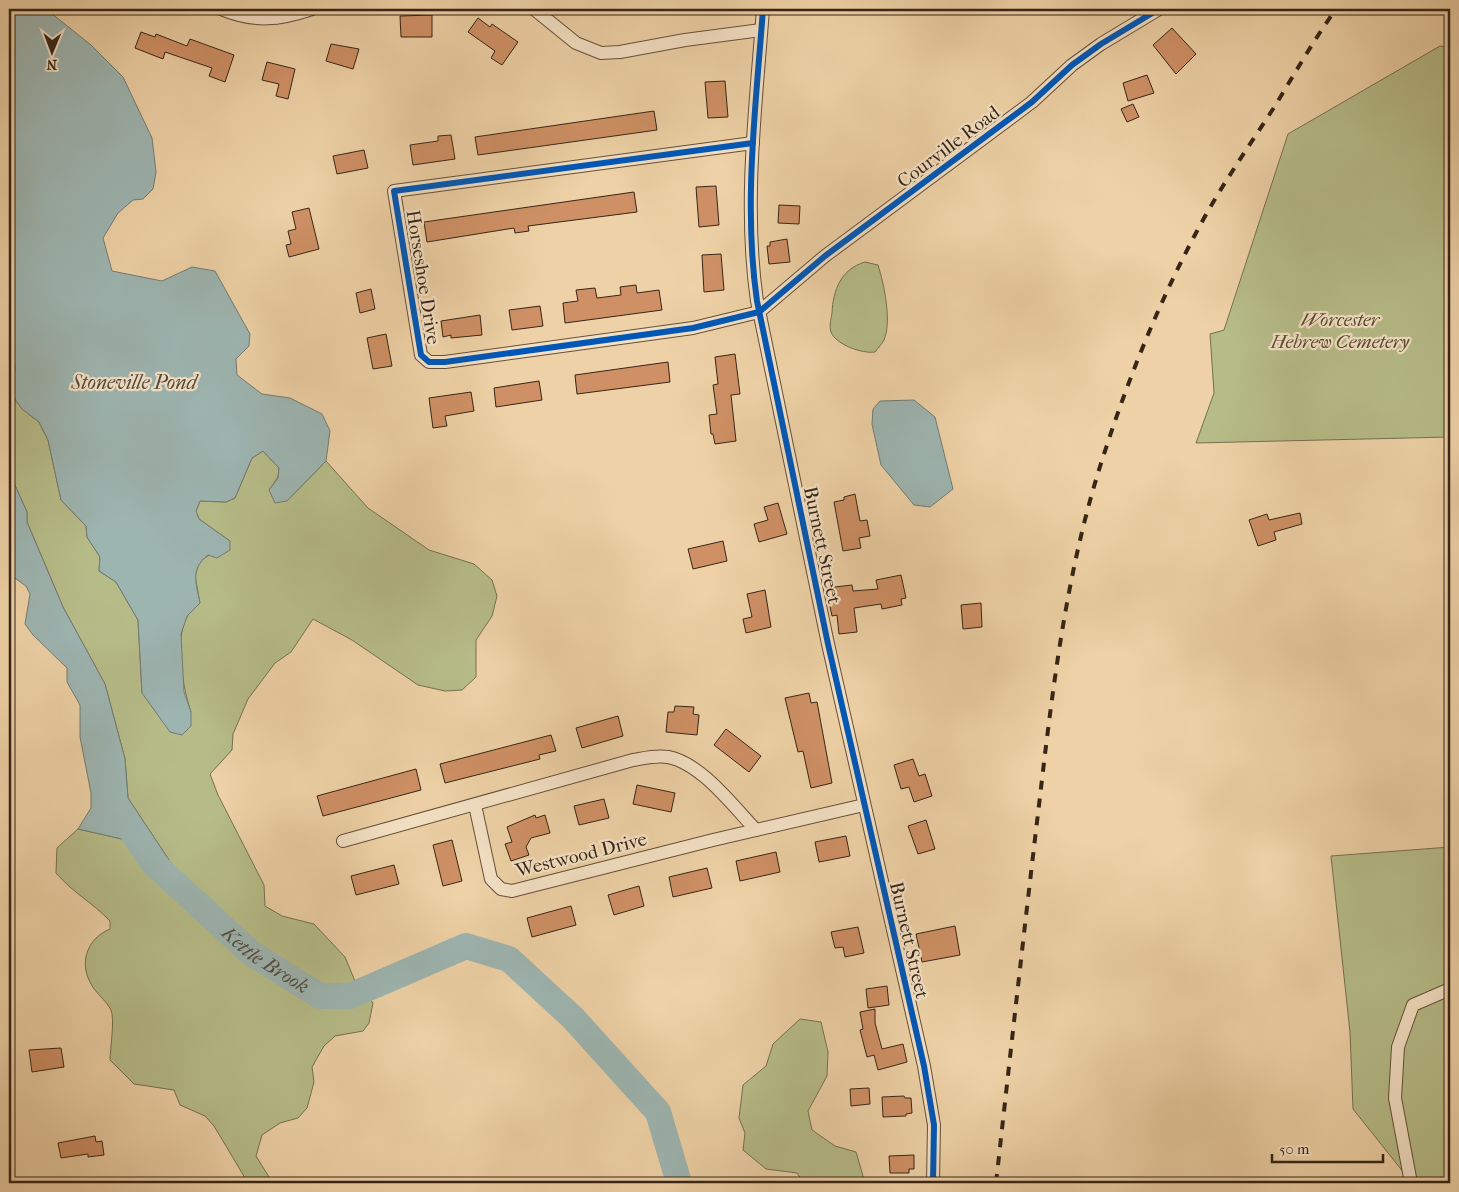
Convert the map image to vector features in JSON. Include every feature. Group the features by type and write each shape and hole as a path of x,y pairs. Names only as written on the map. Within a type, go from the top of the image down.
{"street":[{"path":"222,9 245,16 273,19 312,9"},
{"path":"534,9 588,50 601,53 620,52 685,40 761,30"},
{"name":"Burnett Street","path":"763,9 753,143 753,265 759,312 828,644 926,1079 934,1131 933,1183"},
{"name":"Courville Road","path":"759,312 825,256 1032,102 1072,64 1159,9"},
{"name":"Horseshoe Drive","path":"753,143 394,191 420,351 423,358 429,362 444,362 693,328 759,312"},
{"path":"343,842 633,760 658,756 676,759 697,771 756,830"},
{"name":"Westwood Drive","path":"475,805 491,879 501,889 512,891 864,805"},
{"path":"1411,1183 1395,1098 1398,1047 1413,1006 1450,989"}],"green space":[{"name":"Worcester Hebrew Cemetery","path":"1440,46 1450,48 1450,437 1196,443 1214,393 1210,334 1224,330 1288,134"},
{"path":"865,262 878,265 886,302 886,332 883,342 875,352 864,352 844,345 834,337 830,328 834,296 840,282 850,270"},
{"path":"9,354 15,367 10,392 22,409 39,422 48,440 61,500 86,526 87,537 100,557 99,571 116,582 138,620 142,693 191,712 185,691 181,664 180,651 183,626 188,615 200,603 195,576 199,562 230,541 199,519 196,511 200,501 226,502 235,498 252,458 263,451 279,468 278,477 269,490 287,501 326,461 368,508 429,550 474,564 492,580 497,596 492,616 476,640 476,677 462,690 445,691 418,685 352,640 313,619 291,652 275,663 248,699 233,734 232,750 210,774 218,795 264,885 265,906 282,916 314,924 345,957 355,981 373,1003 369,1023 363,1031 335,1036 324,1046 312,1067 314,1082 307,1108 298,1118 280,1123 262,1135 256,1156 269,1177 270,1183 248,1183 214,1126 205,1116 180,1105 174,1090 134,1084 110,1060 111,1010 92,986 85,966 91,944 102,933 110,929 110,921 56,873 57,848 78,829 122,839 153,863 169,860 128,798 125,759 105,684 63,607 27,522 27,512 9,472"},
{"path":"1450,847 1450,1183 1412,1183 1353,1109 1350,1032 1331,856"},
{"path":"800,1019 821,1022 828,1052 827,1076 808,1111 812,1130 835,1146 856,1152 865,1183 804,1183 797,1173 766,1169 743,1150 745,1133 739,1118 743,1085 766,1066 773,1044"}],"water":[{"name":"Stoneville Pond","path":"9,9 50,9 51,13 91,45 123,77 152,138 156,172 153,189 143,199 133,200 118,213 103,238 112,271 162,281 192,267 215,271 250,334 249,346 236,359 237,375 262,394 290,398 322,414 330,431 326,461 287,501 275,503 269,490 278,478 279,468 263,451 252,458 235,498 226,502 200,501 196,511 199,519 230,541 230,550 217,558 208,555 202,560 197,571 196,583 200,603 187,616 181,634 184,692 191,712 191,726 182,735 170,732 142,693 138,620 116,582 99,571 100,557 87,537 86,526 61,500 48,440 39,422 22,409 10,392 15,367 9,354"},
{"path":"914,400 935,417 953,489 930,507 914,505 881,465 872,424 873,409 880,401"},
{"path":"9,472 27,512 27,522 63,607 105,684 125,759 128,798 169,860 153,863 122,839 78,829 91,808 91,793 80,737 80,705 67,682 67,668 33,635 25,624 30,594 26,586 9,574 9,550 11,547 9,540"}],"building":[{"path":"432,15 432,37 401,37 400,16"},
{"path":"478,18 490,27 492,24 518,42 502,65 491,58 495,51 468,32"},
{"path":"1172,28 1196,54 1176,74 1153,45"},
{"path":"141,32 155,37 156,34 187,46 190,39 234,55 225,82 209,76 212,68 165,52 163,59 135,48"},
{"path":"331,44 359,49 353,69 326,61"},
{"path":"267,62 295,69 288,99 276,96 279,84 262,80"},
{"path":"1147,75 1154,93 1128,101 1123,83"},
{"path":"725,81 728,117 708,118 705,82"},
{"path":"1133,104 1139,117 1127,122 1121,109"},
{"path":"654,111 657,130 478,155 475,137"},
{"path":"451,135 455,159 413,165 410,145 438,141 438,136"},
{"path":"364,150 368,168 337,174 333,156"},
{"path":"716,186 719,225 699,227 696,187"},
{"path":"634,192 637,212 528,226 529,231 515,233 514,228 427,242 424,222"},
{"path":"779,205 800,206 799,224 778,223"},
{"path":"309,208 319,249 289,257 286,245 291,244 288,231 296,229 292,212"},
{"path":"787,239 790,262 769,264 767,246 770,246 770,242"},
{"path":"721,254 724,290 704,292 702,255"},
{"path":"636,285 637,293 659,290 662,310 565,323 563,303 578,301 576,290 595,288 597,298 621,295 620,287"},
{"path":"371,289 375,309 360,313 356,293"},
{"path":"540,306 543,326 512,330 509,310"},
{"path":"480,315 482,335 451,338 451,335 443,337 441,321"},
{"path":"386,334 392,366 373,369 367,338"},
{"path":"735,354 740,394 731,395 736,441 715,444 713,434 711,434 709,415 717,414 713,385 718,384 715,357"},
{"path":"668,362 670,382 577,394 575,375"},
{"path":"539,381 542,400 496,407 494,388"},
{"path":"471,392 474,411 445,416 447,426 433,428 429,398"},
{"path":"855,494 860,521 867,520 870,536 859,538 861,548 843,551 834,502 844,500 844,497"},
{"path":"778,503 787,534 759,542 754,524 768,520 764,507"},
{"path":"1300,513 1302,524 1274,532 1276,540 1258,546 1249,520 1267,514 1269,520"},
{"path":"723,541 727,561 693,569 688,549"},
{"path":"901,575 906,598 901,599 902,605 882,609 881,604 854,608 857,632 839,634 837,615 832,616 826,588 852,585 853,591 878,589 876,580"},
{"path":"765,590 771,627 746,633 743,619 752,617 747,594"},
{"path":"981,603 982,627 963,629 961,605"},
{"path":"809,693 811,703 817,702 832,783 811,788 803,751 798,752 785,698"},
{"path":"675,706 694,707 693,714 699,715 697,735 666,732 668,712 674,712"},
{"path":"618,716 623,736 582,748 576,728"},
{"path":"726,729 761,756 749,772 714,745"},
{"path":"551,735 556,751 539,755 540,759 445,783 440,764"},
{"path":"913,759 919,776 925,774 932,796 914,802 909,787 901,789 894,765"},
{"path":"416,769 421,790 323,816 317,796"},
{"path":"637,785 675,793 671,812 633,804"},
{"path":"604,799 609,818 579,825 574,806"},
{"path":"535,815 536,818 545,815 550,833 531,838 526,847 529,855 511,861 505,844 512,842 507,827"},
{"path":"926,820 935,849 918,854 908,826"},
{"path":"846,836 850,856 819,862 815,842"},
{"path":"452,840 462,881 443,886 433,845"},
{"path":"776,852 780,872 740,881 736,861"},
{"path":"394,865 399,884 356,895 351,876"},
{"path":"707,868 712,888 673,897 669,877"},
{"path":"639,886 644,906 614,915 608,895"},
{"path":"571,906 576,925 532,937 527,918"},
{"path":"955,926 960,955 922,962 916,934"},
{"path":"858,927 864,953 845,957 843,947 835,948 831,932"},
{"path":"887,986 889,1005 868,1008 866,989"},
{"path":"875,1009 875,1023 882,1049 903,1044 907,1062 878,1070 874,1055 867,1057 860,1030 863,1029 860,1012"},
{"path":"61,1048 64,1067 32,1072 29,1050"},
{"path":"869,1088 870,1104 851,1106 850,1089"},
{"path":"904,1096 905,1098 911,1098 912,1113 906,1114 906,1116 883,1117 882,1097"},
{"path":"95,1136 96,1142 102,1141 104,1155 88,1157 88,1154 61,1158 58,1143"},
{"path":"914,1155 914,1169 909,1169 909,1173 890,1173 889,1156"}],"waterway":[{"name":"Kettle Brook","path":"133,833 153,863 251,953 320,996 350,996 466,946 509,959 573,1018 658,1112 679,1183"}],"railway":[{"path":"996,1183 1049,721 1068,596 1098,473 1131,376 1187,250 1219,192 1336,9"}],"cycle path":[{"path":"763,9 754,118 751,192 753,265 757,301 828,644 924,1066 934,1125 933,1183"},
{"path":"753,143 394,191 421,355 429,362 445,362 693,328 759,312 825,256 1032,102 1072,65 1101,44 1159,9"}]}
